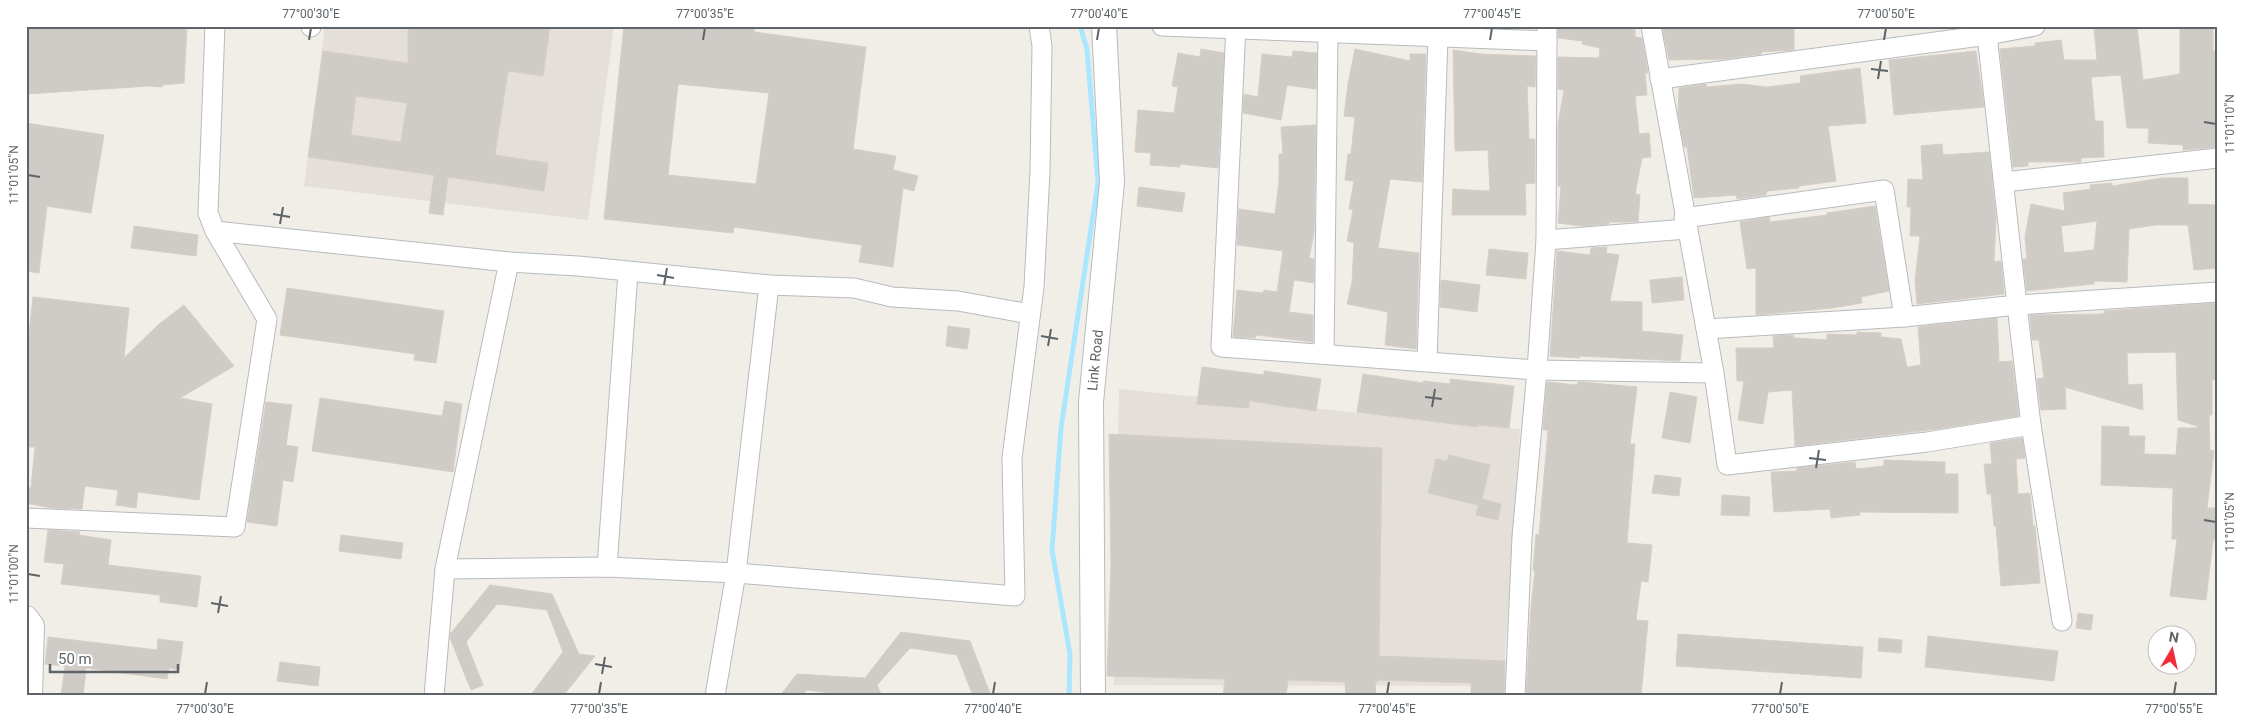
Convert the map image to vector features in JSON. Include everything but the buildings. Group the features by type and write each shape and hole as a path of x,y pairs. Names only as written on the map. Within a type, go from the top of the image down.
{"street":[{"path":"26,518 236,527 267,319 215,231 208,213 215,26"},
{"path":"445,568 607,567 736,573 1015,596 1012,458 1034,287 1040,171 1042,46 1039,26"},
{"name":"Link Road","path":"1093,696 1091,402 1112,182 1104,26"},
{"path":"1162,26 1438,37 1547,34 1546,240 1537,370 1522,537 1515,696"},
{"path":"1651,26 1714,373 1728,465 1927,442 2031,425"},
{"path":"1660,78 1987,31 2035,26"},
{"path":"1236,28 1220,347 1537,370 1714,373"},
{"path":"1987,31 2031,425 2062,621"},
{"path":"1324,354 1328,34"},
{"path":"1428,361 1438,37"},
{"path":"2004,182 2218,158"},
{"path":"1546,240 1686,223 1884,190 1904,317"},
{"path":"215,231 509,262 578,266 769,285 854,288 892,297 958,302 1030,314"},
{"path":"434,696 445,568 509,262"},
{"path":"607,567 628,272"},
{"path":"716,696 736,573 769,285"},
{"path":"1706,329 1904,317 2017,305 2218,292"},
{"path":"26,618 32,626 30,696"}],"shaded area":[{"path":"325,26 614,26 588,220 304,186"},
{"path":"1119,389 1520,429 1503,686 1114,685"}],"waterway":[{"path":"1069,696 1070,654 1052,550 1061,428 1098,182 1087,49 1080,26"}]}
